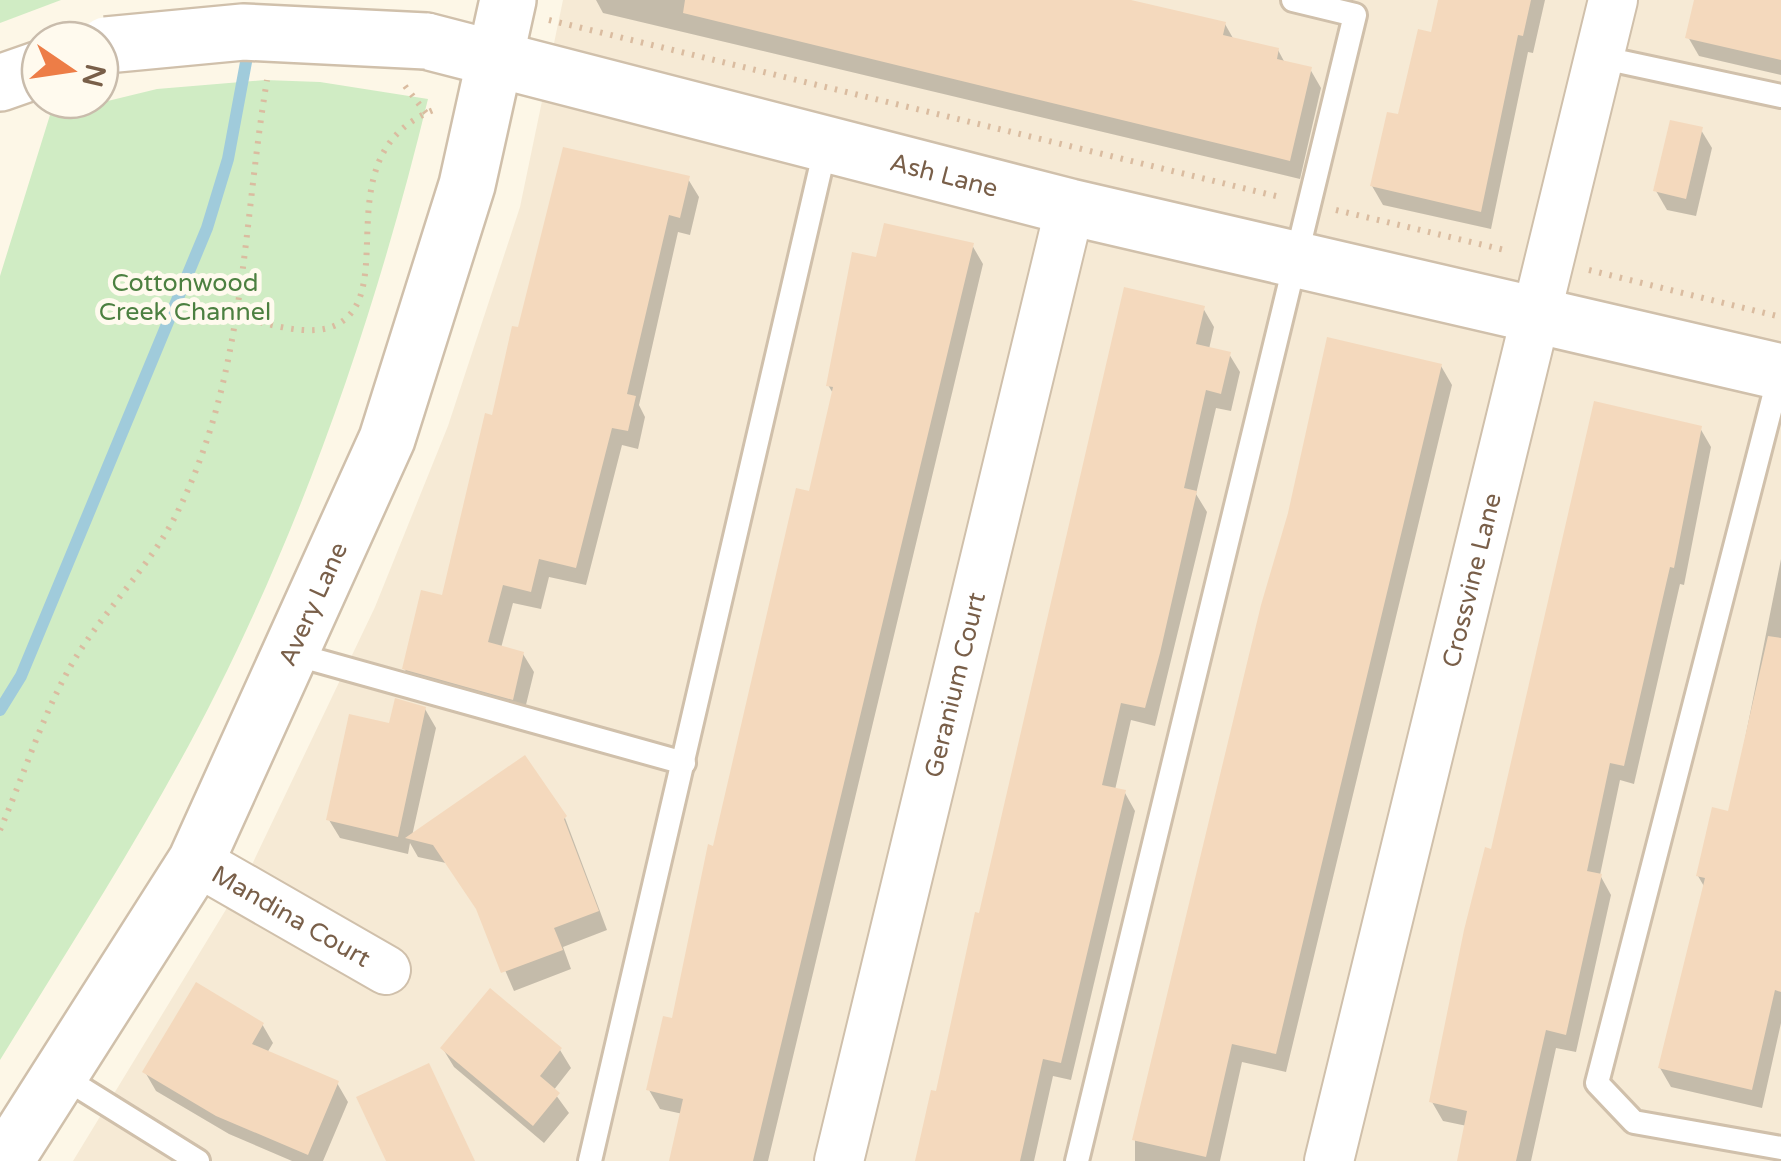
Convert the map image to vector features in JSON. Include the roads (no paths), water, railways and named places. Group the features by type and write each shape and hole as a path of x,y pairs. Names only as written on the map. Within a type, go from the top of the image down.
{"street":[{"name":"Crossvine Lane","path":"1328,1161 1613,0"},
{"name":"Ash Lane","path":"120,44 243,32 414,63 504,22 826,141 1070,206 1780,372"},
{"name":"Avery Lane","path":"5,1161 196,861 387,439 467,185 504,22"},
{"name":"Geranium Court","path":"839,1161 1070,206"},
{"name":"Mandina Court","path":"196,861 386,970"}],"lane":[{"path":"1076,1161 1357,8 1292,0"},
{"path":"1599,57 1781,96"},
{"path":"590,1161 826,141"},
{"path":"1780,372 1597,1083 1634,1122 1781,1148"},
{"path":"290,653 684,763"},
{"path":"60,1075 198,1161"}],"waterway":[{"path":"0,710 21,676 207,228 228,159 249,46"}],"park label":[{"name":"Cottonwood Creek Channel","path":"185,296"}]}
